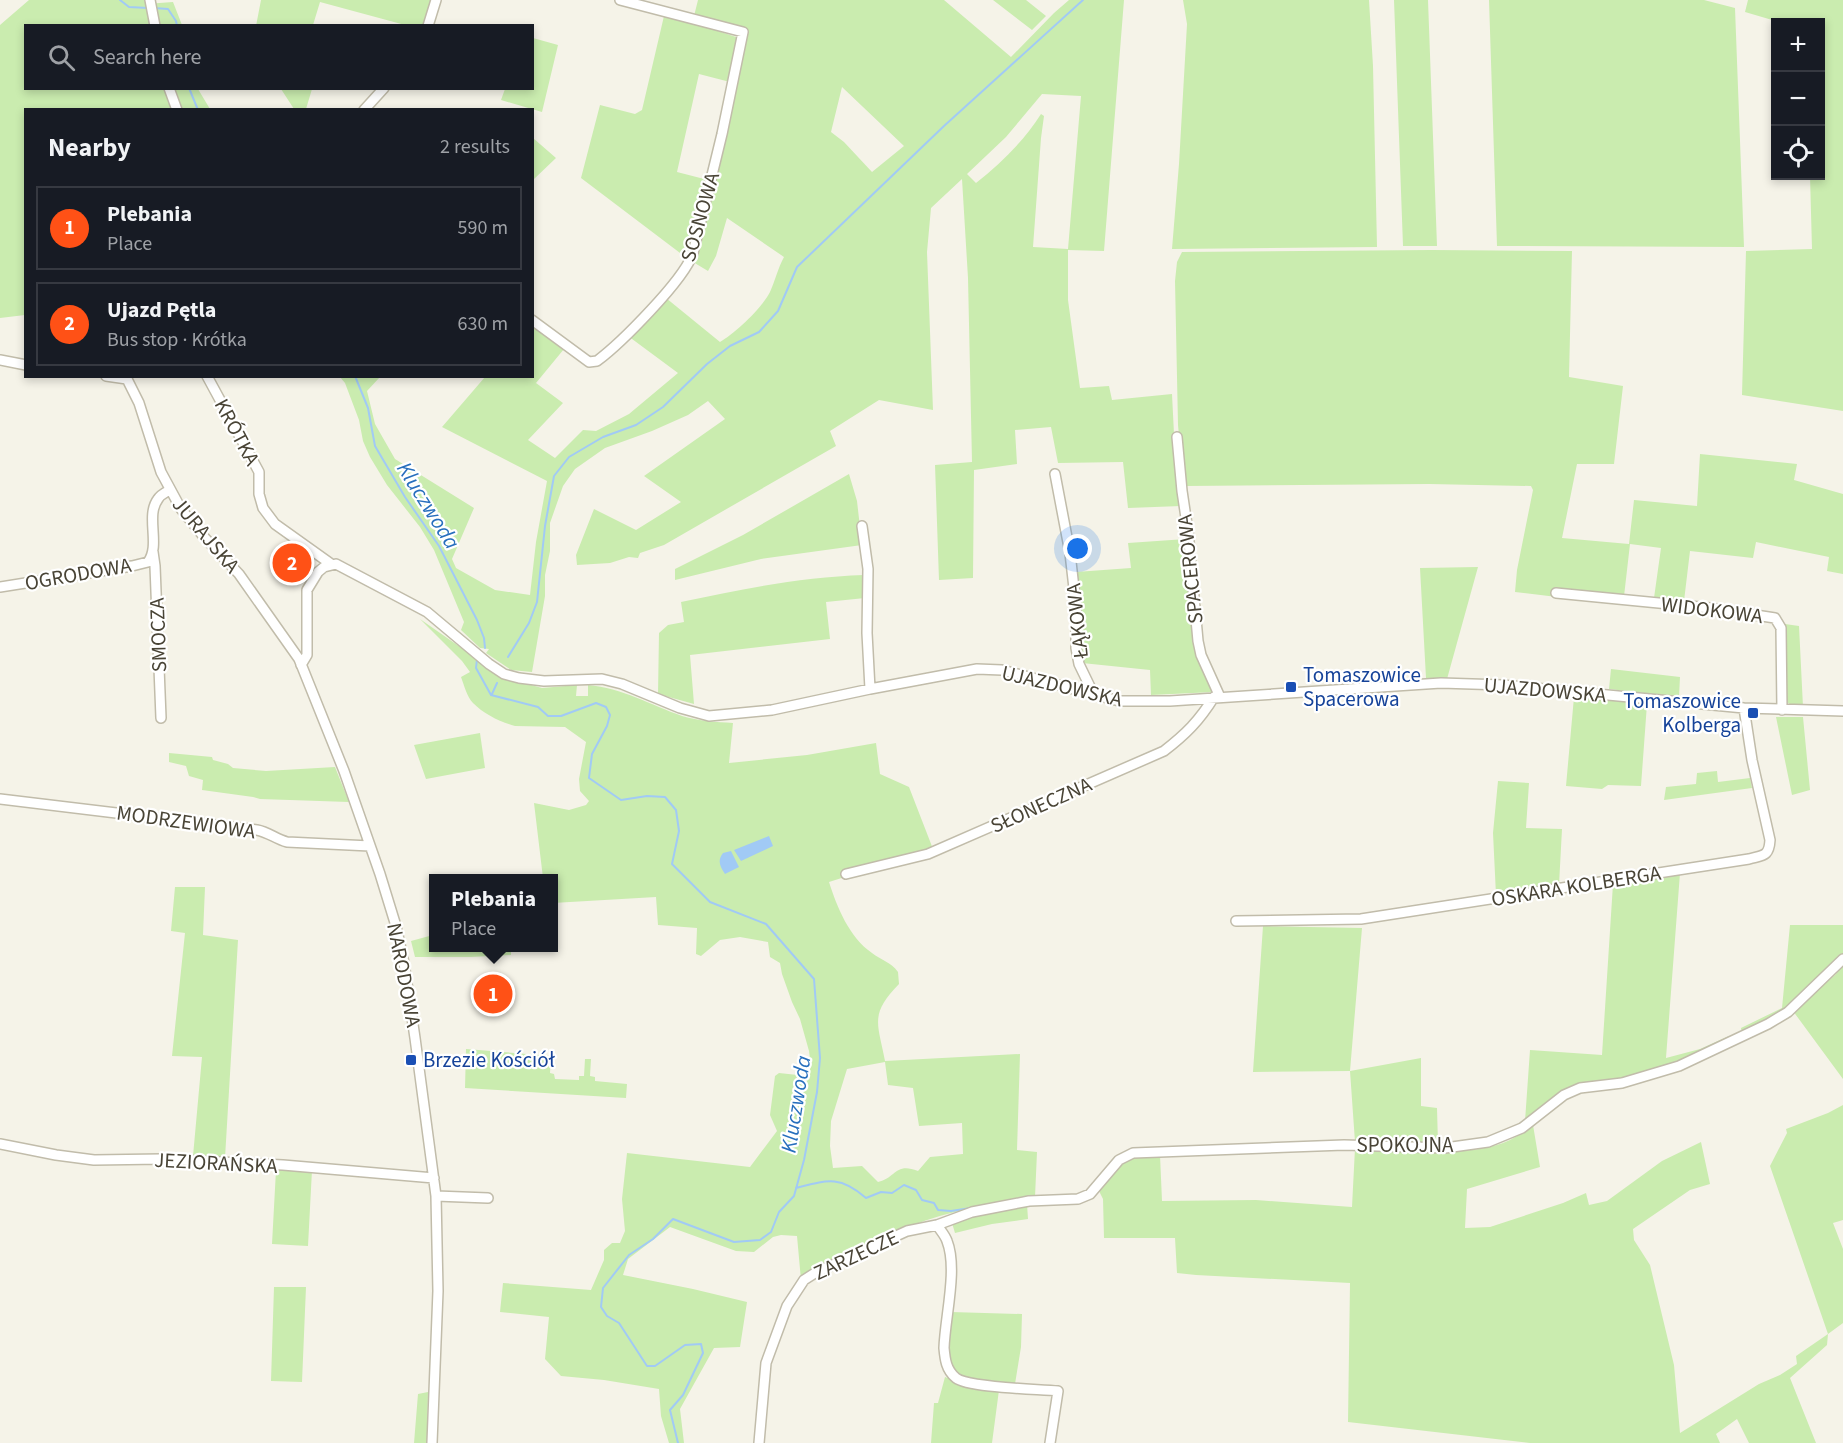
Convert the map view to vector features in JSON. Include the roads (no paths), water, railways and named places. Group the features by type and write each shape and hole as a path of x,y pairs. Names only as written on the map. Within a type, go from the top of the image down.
{"street":[{"path":"429,24 436,0"},
{"name":"SOSNOWA","path":"534,322 583,359 589,362 597,361 636,324 687,267 693,253 743,32 620,0"},
{"path":"151,6 155,24"},
{"path":"170,90 176,108"},
{"path":"366,108 382,90"},
{"path":"0,360 24,365"},
{"name":"JURAJSKA","path":"128,378 139,403 161,472 170,490 186,516 256,596 301,665"},
{"name":"KRÓTKA","path":"208,378 259,472 259,494 263,508 275,524 331,564"},
{"name":"SPACEROWA","path":"1177,437 1198,641 1217,697"},
{"name":"ŁĄKOWA","path":"1056,474 1070,553 1076,606 1076,648 1079,664 1094,695"},
{"name":"OGRODOWA","path":"0,587 148,562 153,552 153,514 157,499 170,490"},
{"path":"862,526 868,569 867,633 870,689"},
{"name":"SMOCZA","path":"153,552 161,718"},
{"path":"301,665 306,655 307,590 318,572 331,564"},
{"name":"UJAZDOWSKA","path":"331,564 340,564 427,612 498,671 519,678 544,681 602,679 622,684 680,708 709,716 772,710 977,669 1002,670 1119,701 1144,702 1450,683 1503,685 1744,708 1843,711"},
{"name":"WIDOKOWA","path":"1556,593 1710,608 1775,618 1781,628 1782,710"},
{"name":"NARODOWA","path":"301,665 341,764 383,881 402,952 416,1038 436,1196 438,1291 432,1443"},
{"name":"SŁONECZNA","path":"846,874 928,854 1164,751 1188,732 1217,697"},
{"name":"OSKARA KOLBERGA","path":"1236,921 1361,919 1595,884 1749,859 1767,854 1770,849 1770,840 1752,760 1744,708"},
{"name":"MODRZEWIOWA","path":"0,799 258,830 287,842 370,846"},
{"name":"SPOKOJNA","path":"936,1225 995,1206 1029,1201 1078,1199 1090,1194 1119,1160 1133,1153 1344,1145 1445,1148 1488,1142 1522,1128 1564,1095 1580,1088 1622,1083 1679,1066 1768,1023 1788,1011 1843,958"},
{"name":"JEZIORAŃSKA","path":"0,1144 94,1160 161,1159 262,1164 434,1178"},
{"path":"436,1196 488,1198"},
{"path":"936,1225 947,1240 950,1252 951,1274 944,1348 945,1360 950,1371 957,1379 972,1384 1058,1391 1050,1443"},
{"name":"ZARZECZE","path":"759,1443 766,1363 787,1306 804,1280 896,1235 936,1225"}],"water":[{"path":"769,836 773,846 741,861 734,850"},
{"path":"731,851 739,867 725,874 720,859 723,853"}],"waterway":[{"name":"Kluczwoda","path":"120,0 129,7 148,8"},
{"path":"508,657 529,623 537,602 545,526 554,476 569,457 603,437 636,425 663,407 707,364 730,346 759,332 778,311 797,267 944,126 1083,0"},
{"name":"Kluczwoda","path":"154,8 168,9 177,24"},
{"name":"Kluczwoda","path":"190,90 197,108"},
{"name":"Kluczwoda","path":"356,378 368,408 375,446 405,497 439,546 477,620 485,648"},
{"name":"Kluczwoda","path":"477,659 476,668 491,695 538,707 548,716 561,716 596,703 606,707 610,715 607,726 592,754 589,778 621,800 647,796 665,797 676,810 679,831 672,864 710,902 766,924 814,979 820,1058 817,1092 804,1160 794,1196 779,1212 771,1232 760,1240 734,1242 673,1219 653,1239 629,1255 603,1288 601,1307 607,1316 619,1323 647,1366 655,1366 685,1345 701,1344 703,1353 683,1395 670,1410 678,1443"},
{"path":"492,694 497,683"},
{"path":"796,1188 833,1181 848,1186 866,1198 881,1192 892,1193 904,1185 916,1190 922,1200 934,1203 938,1210 971,1208"}],"place":[{"name":"Ujazd Pętla","path":"292,563"},
{"name":"Tomaszowice Spacerowa","path":"1291,687"},
{"name":"Tomaszowice Kolberga","path":"1753,713"},
{"name":"Plebania","path":"493,994"},
{"name":"Brzezie Kościół","path":"411,1060"}]}
